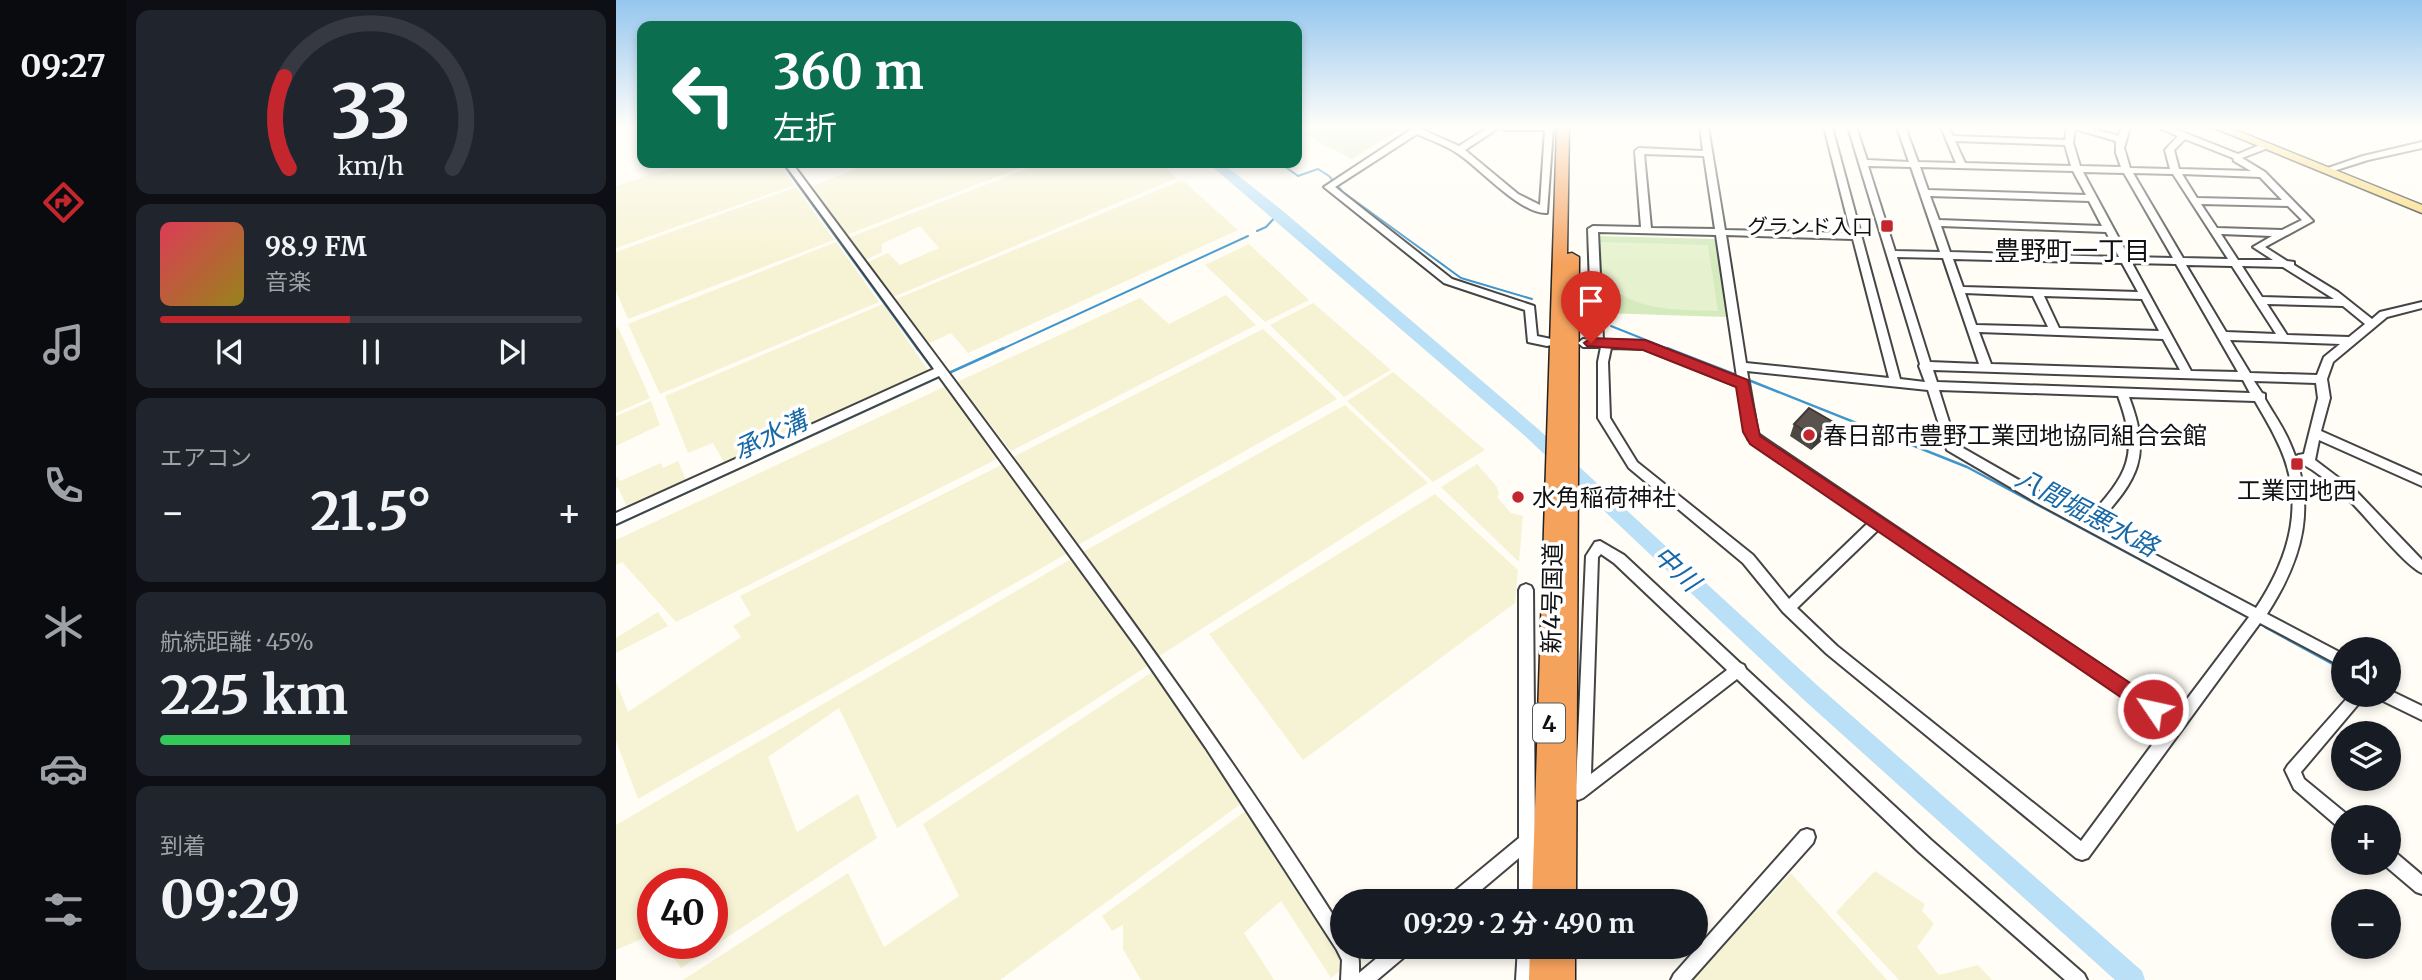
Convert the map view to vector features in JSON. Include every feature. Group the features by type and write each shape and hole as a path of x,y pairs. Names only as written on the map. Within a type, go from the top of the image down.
{"highway":[{"name":"新4号国道","path":"1543,889 1537,842 1553,544 1562,173"},
{"name":"新4号国道","path":"1564,889 1573,173"},
{"path":"1541,980 1542,959"},
{"path":"1563,959 1563,980"}],"main road":[{"path":"2334,173 2422,209"}],"street":[{"path":"795,173 1164,672 1253,801 1330,925"},
{"path":"1350,173 1329,187 1448,281 1530,308 1532,339 1547,342"},
{"path":"1487,173 1515,196 1544,211 1546,173"},
{"path":"1641,173 1646,230"},
{"path":"1711,173 1750,432 1755,440 2176,724"},
{"path":"1840,173 1896,383"},
{"path":"1866,173 1951,447 2255,618 2331,655"},
{"path":"1917,173 1986,367"},
{"path":"2079,173 2187,374"},
{"path":"1856,236 1593,229 1602,343 1604,418 1633,465 1748,559 1788,608 1832,650 2082,852 2255,618 2284,573 2294,548 2298,522 2296,477 2288,453 2261,397 2128,173"},
{"path":"2176,173 2284,338"},
{"path":"2225,173 2262,174 2308,220 2258,247 2290,264 2373,325"},
{"path":"1924,193 2092,198"},
{"path":"2194,201 2291,203"},
{"path":"1936,223 2109,229"},
{"path":"2214,231 2285,233"},
{"path":"1890,254 2290,264"},
{"path":"1960,290 2145,296"},
{"path":"2038,293 2055,331"},
{"path":"2259,300 2343,303"},
{"path":"2308,462 2324,398 2321,379 2328,360 2384,314 2422,305"},
{"path":"1973,328 2165,335"},
{"path":"2224,336 2351,341"},
{"path":"1583,343 1645,345 1742,376 1930,386 2261,397"},
{"path":"1924,366 2321,379"},
{"path":"616,519 940,371"},
{"path":"2089,525 2118,494 2133,467 2136,452 2135,427 2122,393"},
{"path":"2314,433 2422,481"},
{"path":"2288,453 2308,462 2362,505 2396,544 2422,568"},
{"path":"1788,608 1878,523"},
{"path":"1583,789 1592,556 1600,546 1619,559 1739,669 1925,846 2078,980"},
{"path":"1526,590 1533,610 1537,842 1529,889"},
{"path":"1565,804 1739,669"},
{"path":"2401,702 2422,713"},
{"path":"2331,811 2299,784 2293,770 2348,707"},
{"path":"1679,980 1807,836"},
{"path":"1472,889 1537,842"},
{"path":"2401,868 2422,886"},
{"path":"1350,980 1351,959"},
{"path":"1364,980 1389,959"},
{"path":"1525,980 1526,959"}],"shaded area":[{"path":"656,173 786,173 795,185 616,248 616,186"},
{"path":"846,173 1008,173 846,235 810,187"},
{"path":"1017,173 1171,173 1177,178 891,298 866,263 888,253 900,265 939,248 920,226 882,244 882,252 863,261 848,238"},
{"path":"1182,180 1238,230 968,353 951,333 926,345 894,300"},
{"path":"796,187 834,240 628,319 616,291 616,252"},
{"path":"836,242 879,302 660,394 628,324"},
{"path":"1249,244 1309,300 1265,322 1205,265"},
{"path":"1226,295 1256,325 1011,451 957,382 1140,298 1169,324"},
{"path":"1313,303 1391,370 1344,397 1270,325"},
{"path":"883,304 929,372 725,464 713,443 688,453 665,396"},
{"path":"618,327 650,398 616,413 616,328"},
{"path":"1263,329 1337,399 1078,545 1013,457"},
{"path":"1393,372 1485,450 1433,482 1347,401"},
{"path":"946,386 999,458 676,622 622,562 616,565 616,540"},
{"path":"651,401 660,425 616,446 616,416"},
{"path":"1345,405 1428,483 1158,657 1083,552"},
{"path":"678,461 687,483 628,509 618,487 616,488 616,476 620,481 661,463 663,468"},
{"path":"1003,464 1068,553 638,799 616,741 616,681 628,712 741,637 733,626 751,615 740,596"},
{"path":"1477,464 1497,487 1497,497 1511,513 1523,516 1519,562 1441,487"},
{"path":"1435,494 1518,570 1515,603 1303,760 1209,634"},
{"path":"1071,559 1149,665 897,828 839,708 768,757 797,832 858,794 877,838 728,937 728,868 637,868 637,941 616,950 616,825"},
{"path":"658,612 668,626 616,653 616,638"},
{"path":"1152,672 1242,803 1000,980 683,980 715,959 728,959 728,951 848,873 884,947 959,896 923,824"},
{"path":"1247,810 1330,943 1330,959 1340,959 1345,967 1331,978 1281,901 1244,933 1274,980 1141,980 1123,949 1123,925 1112,931 1102,916"},
{"path":"1875,871 1925,904 1922,911 1934,924 1917,947 1939,975 1978,965 1992,980 1899,980 1836,912"},
{"path":"1791,873 1887,980 1692,980"},
{"path":"675,959 695,959 681,968"}],"green space":[{"path":"1599,236 1716,239 1727,317 1601,313"},
{"path":"1601,242 1708,245 1718,311 1656,307 1627,298 1602,278"}],"building":[{"path":"1809,408 1833,422 1815,438 1794,424"}],"waterway":[{"path":"789,173 918,350"},
{"name":"中川","path":"1226,173 1278,214 1531,432 1811,693 2133,980"},
{"name":"八間堀悪水路","path":"1293,173 1298,176 1307,173"},
{"name":"八間堀悪水路","path":"1324,173 1343,192 1461,278 1532,299"},
{"name":"承水溝","path":"1257,231 1266,227 1278,214"},
{"name":"承水溝","path":"1000,350 1248,236"},
{"name":"八間堀悪水路","path":"1611,326 1671,350"},
{"path":"917,348 932,368"},
{"name":"承水溝","path":"951,372 1004,348"},
{"name":"八間堀悪水路","path":"1667,348 1739,376"},
{"name":"承水溝","path":"616,525 939,377"},
{"name":"八間堀悪水路","path":"1746,379 1967,467 2251,619"},
{"name":"八間堀悪水路","path":"2257,622 2269,629"},
{"name":"八間堀悪水路","path":"2266,627 2331,662"}],"place":[{"name":"グランド入口","path":"1887,226"},
{"name":"春日部市豊野工業団地協同組合会館","path":"1809,435"},
{"name":"工業団地西","path":"2297,464"},
{"name":"水角稲荷神社","path":"1518,497"}],"district":[{"name":"豊野町一丁目","path":"2072,250"}],"route":[{"path":"1591,343 1645,345 1743,384 1750,432 1755,440 2153,709"}]}
